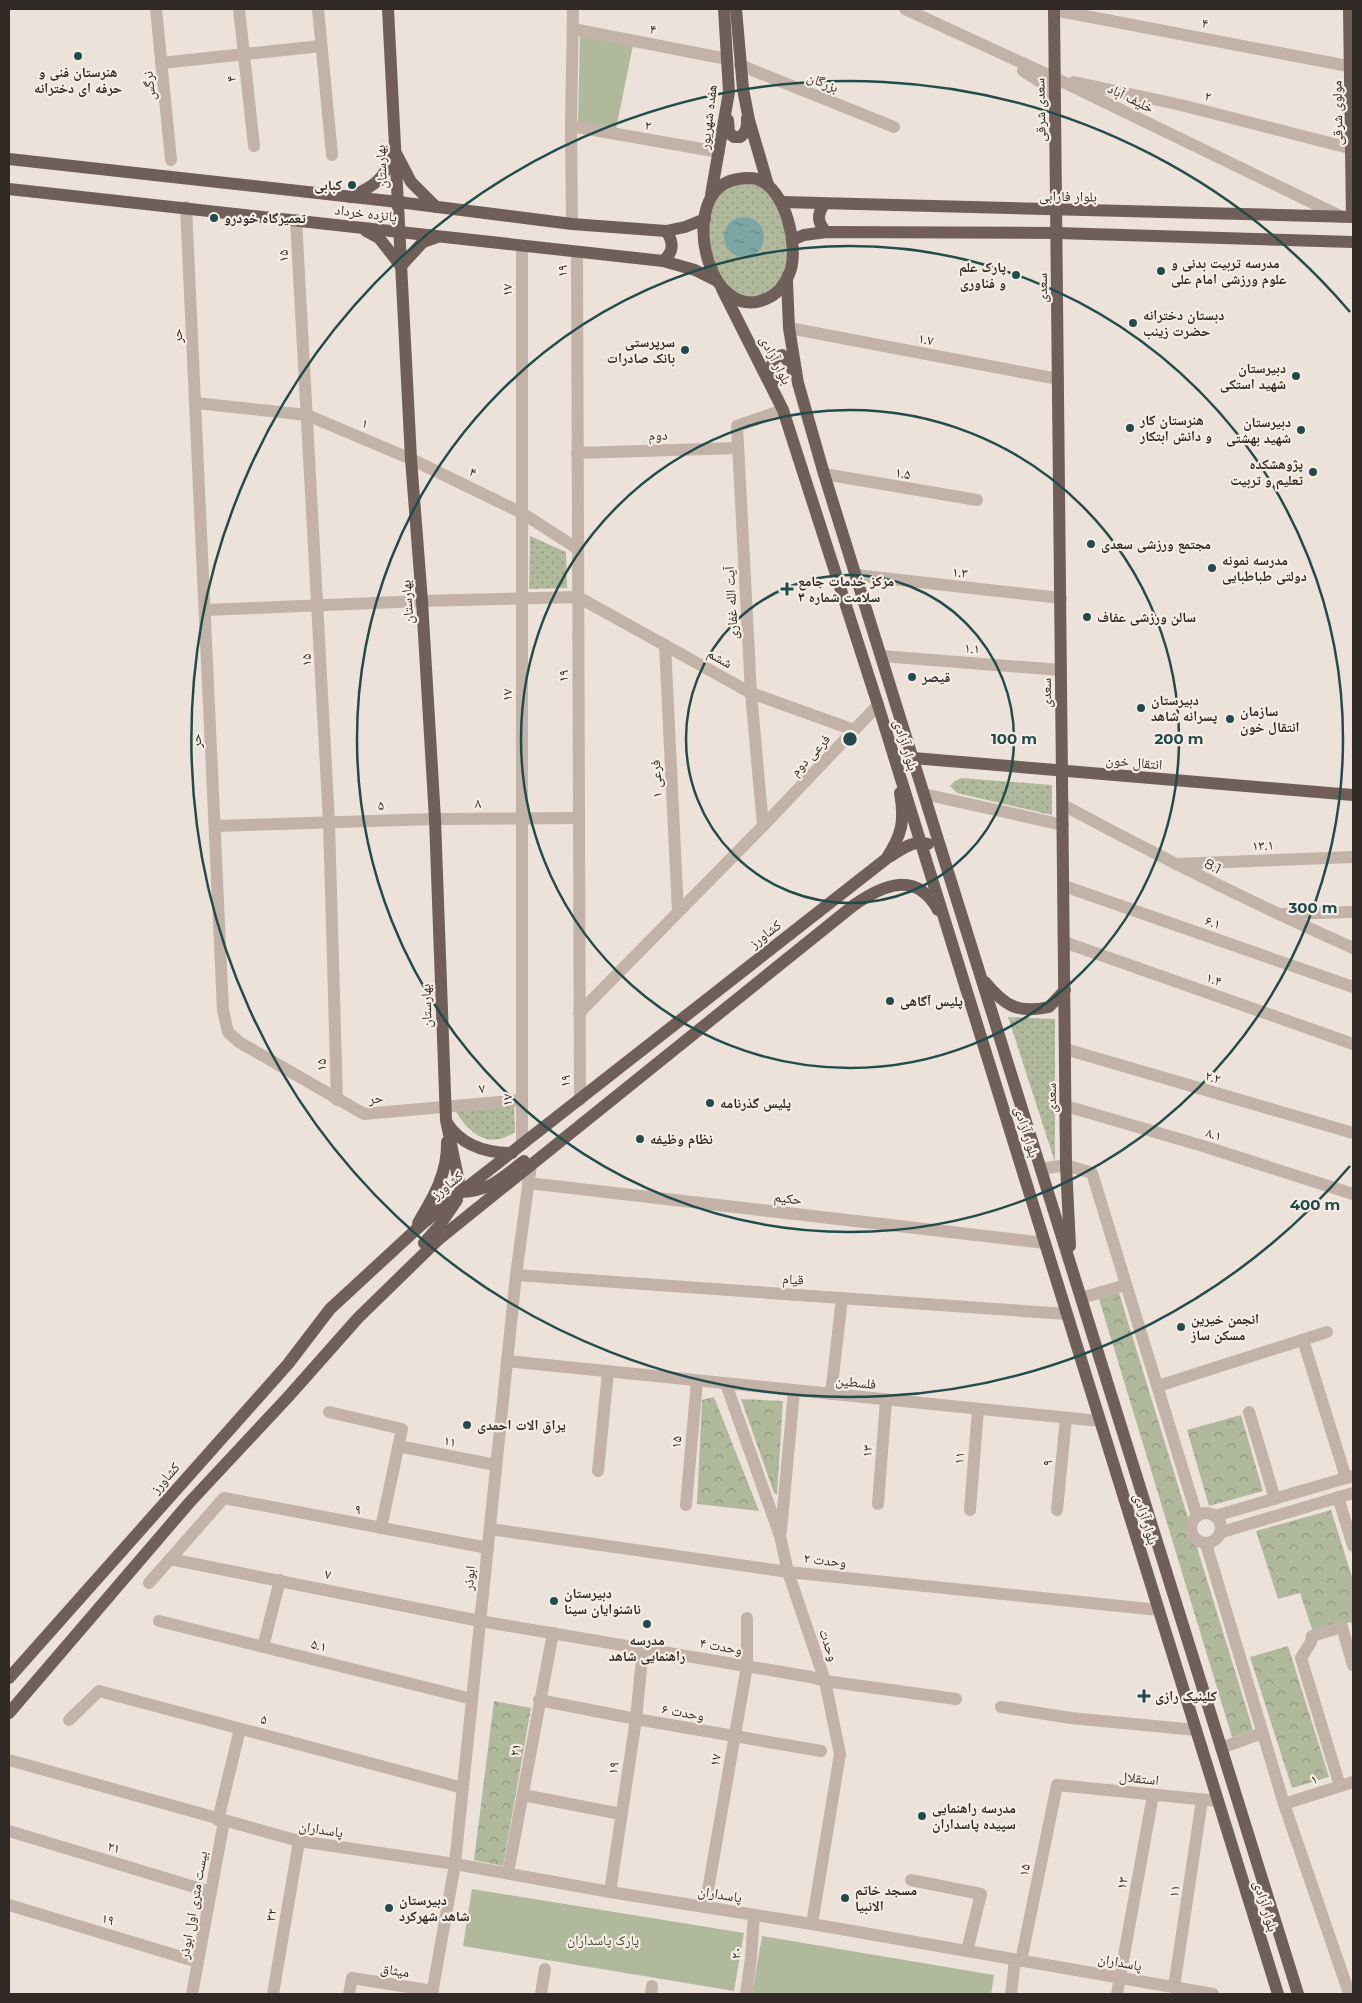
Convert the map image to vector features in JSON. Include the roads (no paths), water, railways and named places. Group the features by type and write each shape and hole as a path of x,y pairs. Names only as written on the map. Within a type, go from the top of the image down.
{"main road":[{"name":"بهارستان","path":"388,9 411,459 422,601 434,819 445,1106 446,1120 461,1192"},
{"name":"هفده شهریور","path":"710,198 729,92 724,9"},
{"path":"736,9 740,65 747,108 768,185"},
{"name":"مولوی شرقی","path":"1349,9 1353,148 1349,217"},
{"name":"سعدی شرقی","path":"1054,10 1056,211"},
{"path":"729,92 728,128 729,133 734,136 740,137 747,128 747,108"},
{"path":"350,197 382,178 395,151"},
{"path":"395,151 411,182 436,207"},
{"name":"پانزده خرداد","path":"9,159 398,202 572,224 666,231 685,227 705,219"},
{"path":"757,179 768,185 782,202 792,240 793,265 787,281 780,290 758,302 737,300 719,285 710,266 706,252 706,209 710,198 720,186 732,180 757,179"},
{"name":"پانزده خرداد","path":"9,189 663,261 695,270 719,285"},
{"name":"بلوار فارابی","path":"782,202 1056,211 1349,217"},
{"path":"824,204 818,218 820,226 826,232"},
{"name":"سعدی","path":"1056,211 1066,1165 1071,1265"},
{"path":"357,227 379,238 401,266 424,242 438,236"},
{"path":"663,261 672,250 672,243 666,231"},
{"path":"792,240 804,235 826,232 1056,233 1353,242"},
{"name":"بلوار آزادی","path":"787,281 789,328 798,383 824,474 1298,1994"},
{"name":"بلوار آزادی","path":"719,285 783,410 948,928 1278,1994"},
{"path":"776,394 771,368 774,358 782,355 789,362 798,383"},
{"name":"کشاورز","path":"9,1678 288,1364 330,1309 461,1192 886,859 898,841 902,826 901,799 892,751"},
{"name":"انتقال خون","path":"913,758 1353,795"},
{"path":"886,859 914,842 920,842 935,849 946,884 954,890"},
{"path":"358,1318 439,1239 854,905 876,890 902,884 916,888 934,903 948,928"},
{"path":"844,892 854,905"},
{"path":"981,978 1003,1002 1026,1009 1050,1007 1065,990"},
{"path":"711,996 723,1011"},
{"path":"9,1713 189,1502 358,1318 440,1225 461,1192 476,1191 490,1187 573,1123 600,1110"},
{"path":"446,1120 459,1136 475,1147 496,1153 512,1153"},
{"path":"412,1234 440,1182 447,1150 446,1120"},
{"path":"201,1460 217,1473"},
{"path":"1141,1553 1159,1547"}],"street":[{"name":"نرگس","path":"156,9 171,160"},
{"name":"۴","path":"239,9 254,146"},
{"path":"318,9 332,155"},
{"path":"572,224 573,9"},
{"name":"خلیف آباد","path":"905,9 1349,217"},
{"name":"۴","path":"1054,10 1352,67"},
{"name":"۴","path":"573,29 727,60"},
{"path":"161,63 322,46"},
{"path":"991,49 997,57 1042,83 1055,98"},
{"name":"بزرگان","path":"740,65 894,127"},
{"name":"۲","path":"1055,78 1181,105 1353,148"},
{"name":"۲","path":"571,126 719,152"},
{"name":"حر","path":"186,207 223,1010 228,1032 238,1042 364,1114 445,1106"},
{"name":"۱۵","path":"296,220 329,822 337,1100"},
{"name":"۱۷","path":"522,246 522,1144"},
{"name":"۱۹","path":"577,252 580,1100"},
{"name":"۱.۷","path":"789,328 1058,379"},
{"name":"۱","path":"196,403 308,415 411,459"},
{"name":"آیت الله غفاری","path":"763,826 751,693 737,426 783,410"},
{"name":"دوم","path":"578,453 738,448"},
{"name":"۴","path":"411,459 522,513 578,549"},
{"name":"۱.۵","path":"824,474 977,500"},
{"name":"۱.۳","path":"856,575 1060,598"},
{"path":"205,610 578,597"},
{"name":"ششم","path":"578,597 751,693 854,730"},
{"name":"فرعی ۱","path":"665,645 678,912"},
{"name":"۱.۱","path":"881,656 1061,670"},
{"name":"فرعی دوم","path":"579,1013 763,826 878,705"},
{"path":"924,794 1063,825"},
{"name":"8.1","path":"1063,805 1173,864 1353,948"},
{"name":"۸","path":"434,819 579,818"},
{"name":"۵","path":"215,826 434,819"},
{"name":"۱۳.۱","path":"1173,864 1353,857"},
{"name":"۶.۱","path":"1064,886 1353,987"},
{"path":"1277,914 1353,912"},
{"name":"۱.۴","path":"1064,942 1353,1044"},
{"name":"۲.۲","path":"1065,1049 1353,1133"},
{"name":"۷","path":"445,1106 522,1100"},
{"name":"۸.۱","path":"1066,1106 1203,1146 1353,1194"},
{"name":"ابوذر","path":"432,1993 455,1864 516,1275 531,1165"},
{"path":"1041,1169 1066,1165 1092,1173 1197,1516"},
{"name":"حکیم","path":"528,1183 1045,1243"},
{"name":"قیام","path":"516,1275 1067,1314"},
{"path":"1081,1298 1126,1285"},
{"path":"831,1394 842,1298"},
{"path":"1158,1386 1327,1332"},
{"path":"1215,1516 1350,1477 1303,1340"},
{"name":"فلسطین","path":"507,1361 1100,1421"},
{"path":"598,1471 608,1372"},
{"name":"۱۵","path":"686,1505 697,1381"},
{"name":"وحدت","path":"726,1384 780,1536 788,1572 825,1681 840,1754 812,1924"},
{"path":"780,1536 794,1391"},
{"name":"۱۳","path":"878,1504 886,1400"},
{"name":"۱۱","path":"970,1510 978,1409"},
{"path":"329,1412 402,1429 381,1528"},
{"path":"1249,1412 1275,1498"},
{"name":"۹","path":"1057,1510 1066,1418"},
{"name":"۱۱","path":"398,1446 496,1465"},
{"path":"1222,1532 1221,1523 1215,1516 1206,1513 1197,1516 1192,1523 1192,1533 1197,1540 1206,1544 1216,1541 1222,1532 1353,1493"},
{"name":"۹","path":"170,1559 224,1498 488,1548"},
{"path":"1338,1498 1353,1546"},
{"name":"وحدت ۲","path":"490,1529 788,1572 1159,1610"},
{"path":"1206,1544 1284,1804 1350,1993"},
{"path":"149,1583 170,1559"},
{"name":"۷","path":"170,1559 480,1620"},
{"path":"263,1647 280,1580"},
{"name":"۱۷","path":"705,1907 747,1666 747,1618"},
{"name":"۵.۱","path":"159,1620 472,1699"},
{"name":"وحدت ۴","path":"480,1620 825,1681 956,1699"},
{"path":"1340,1786 1301,1658 1311,1642 1312,1636 1342,1627 1353,1665"},
{"name":"۲۱","path":"508,1873 553,1632"},
{"name":"۱۹","path":"610,1892 636,1719 643,1648"},
{"name":"۵","path":"70,1720 98,1690 463,1788"},
{"name":"وحدت ۶","path":"540,1700 636,1719 822,1751"},
{"path":"1001,1707 1071,1718 1196,1730"},
{"name":"بیست متری اول ابوذر","path":"192,1994 210,1892 220,1820 240,1728"},
{"path":"1221,1748 1262,1733"},
{"name":"پاسداران","path":"9,1760 299,1842 455,1864 1213,1994"},
{"name":"۱","path":"1284,1804 1353,1782"},
{"name":"۱۵","path":"1011,1994 1057,1785"},
{"name":"استقلال","path":"1057,1785 1218,1801"},
{"path":"522,1795 621,1814"},
{"name":"۱۳","path":"1117,1994 1153,1795"},
{"name":"۱۱","path":"1174,1987 1202,1800"},
{"name":"۲۱","path":"9,1831 210,1892"},
{"name":"۳۲","path":"273,1994 299,1842"},
{"path":"911,1880 981,1894 967,1952"},
{"name":"۱۹","path":"9,1905 198,1962"},
{"name":"۲۰","path":"746,1994 754,1915"},
{"path":"541,1994 545,1969"},
{"name":"میثاق","path":"349,1994 352,1978 432,1993"}],"water":[{"path":"740,217 748,217 755,220 761,226 764,237 761,248 755,254 748,257 740,257 733,254 727,248 724,241 724,233 727,226 733,220"}],"place":[{"name":"هنرستان فنی و حرفه ای دخترانه","path":"78,56"},
{"name":"کبابی","path":"352,185"},
{"name":"تعمیرگاه خودرو","path":"214,218"},
{"name":"مدرسه تربیت بدنی و علوم ورزشی امام علی","path":"1161,271"},
{"name":"پارک علم و فناوری","path":"1016,275"},
{"name":"دبستان دخترانه حضرت زینب","path":"1133,323"},
{"name":"سرپرستی بانک صادرات","path":"685,350"},
{"name":"دبیرستان شهید استکی","path":"1296,376"},
{"name":"هنرستان کار و دانش ابتکار","path":"1130,428"},
{"name":"دبیرستان شهید بهشتی","path":"1301,430"},
{"name":"پژوهشکده تعلیم و تربیت","path":"1313,472"},
{"name":"مجتمع ورزشی سعدی","path":"1091,544"},
{"name":"مدرسه نمونه دولتی طباطبایی","path":"1212,568"},
{"name":"مرکز خدمات جامع سلامت شماره ۳","path":"787,589"},
{"name":"سالن ورزشی عفاف","path":"1087,617"},
{"name":"قیصر","path":"912,677"},
{"name":"دبیرستان پسرانه شاهد","path":"1141,708"},
{"name":"سازمان انتقال خون","path":"1230,719"},
{"name":"پلیس آگاهی","path":"890,1001"},
{"name":"پلیس گذرنامه","path":"710,1103"},
{"name":"نظام وظیفه","path":"640,1139"},
{"name":"انجمن خیرین مسکن ساز","path":"1181,1327"},
{"name":"یراق الات احمدی","path":"467,1425"},
{"name":"دبیرستان ناشنوایان سینا","path":"554,1601"},
{"name":"مدرسه راهنمایی شاهد","path":"647,1624"},
{"name":"کلینیک رازی","path":"1144,1696"},
{"name":"مدرسه راهنمایی سپیده پاسداران","path":"922,1816"},
{"name":"مسجد خاتم الانبیا","path":"845,1898"},
{"name":"دبیرستان‌ شاهد شهرکرد","path":"389,1908"}],"park label":[{"name":"پارک پاسداران","path":"603,1940"}]}
